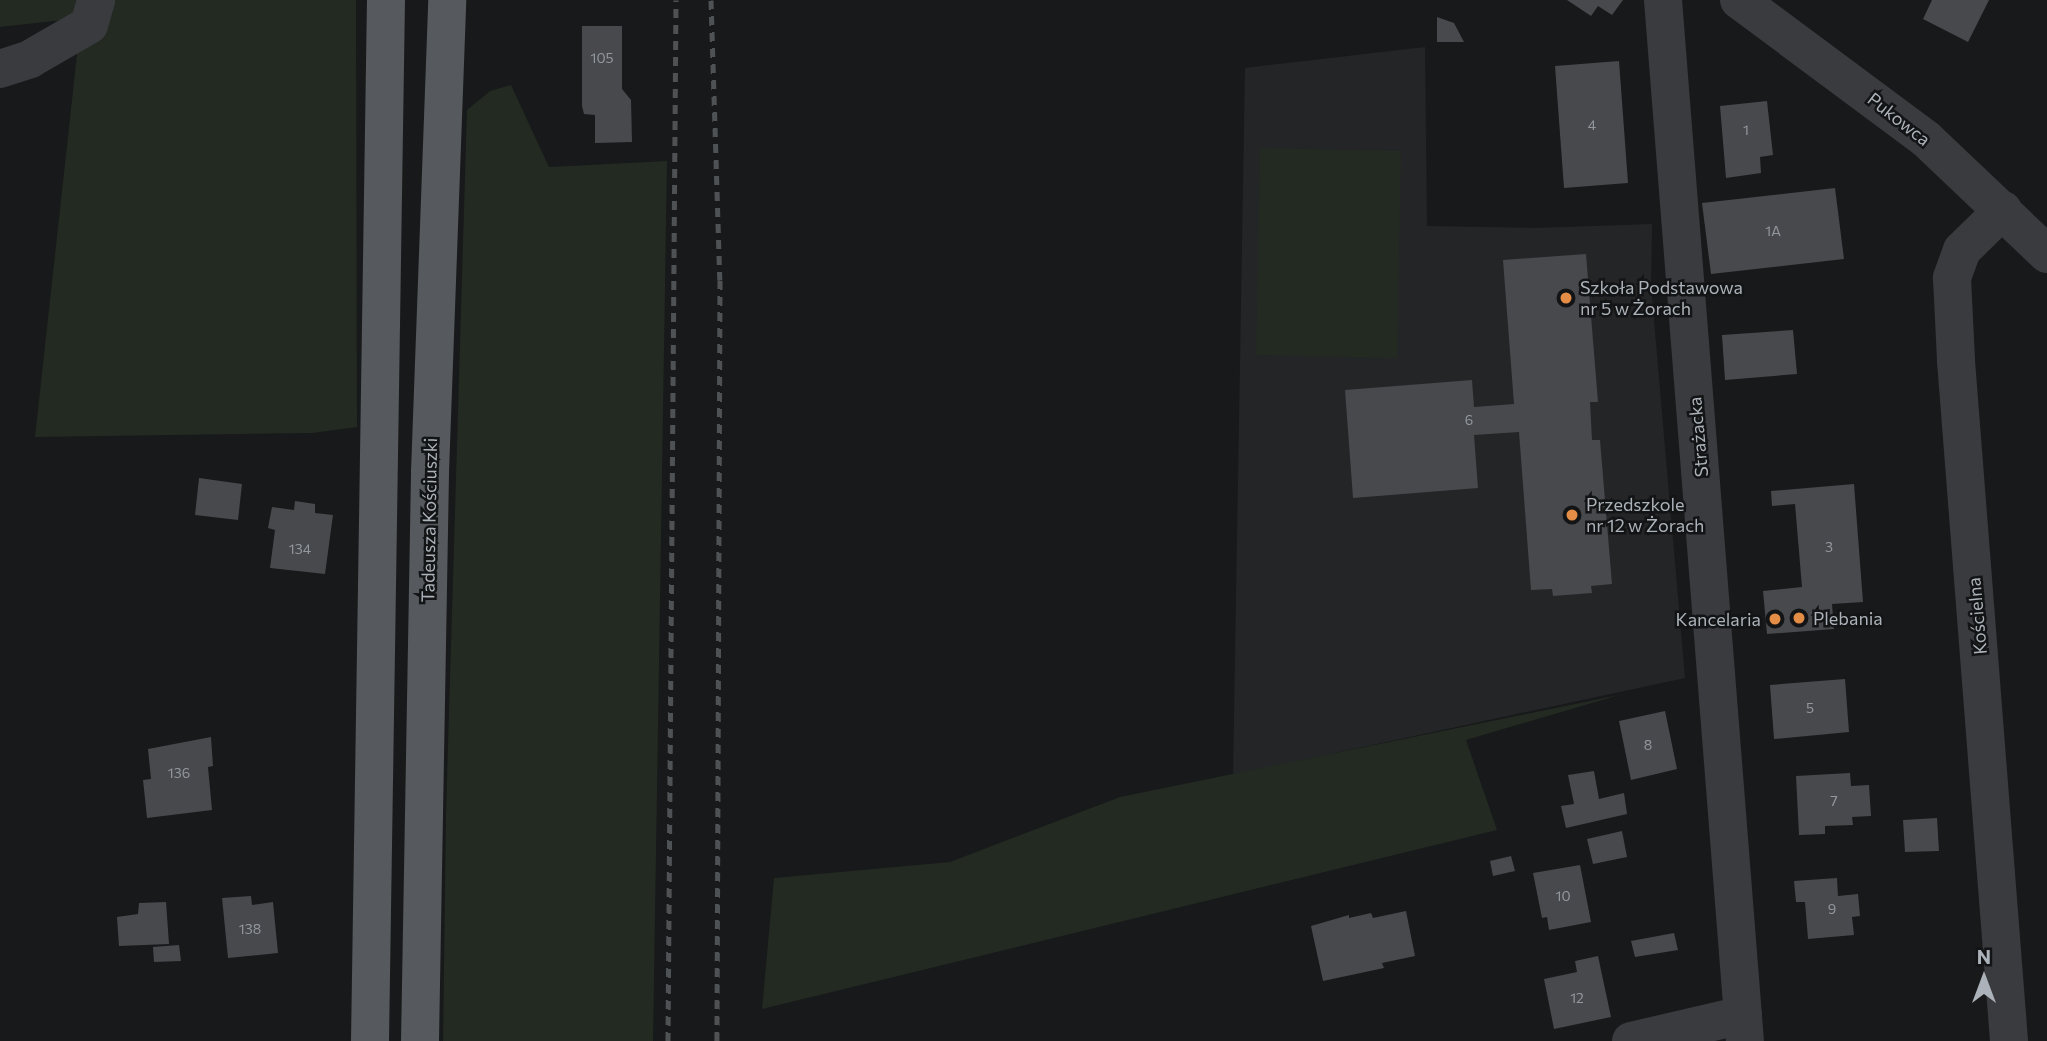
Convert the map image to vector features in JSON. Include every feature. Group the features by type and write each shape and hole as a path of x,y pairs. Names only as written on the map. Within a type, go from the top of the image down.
{"main road":[{"path":"370,1041 386,0"},
{"name":"Tadeusza Kościuszki","path":"420,1041 430,458 447,0"}],"street":[{"path":"0,69 30,60 89,25 96,0"},
{"name":"Strażacka","path":"1663,0 1744,1028"},
{"name":"Pukowca","path":"1739,0 1926,139 2047,254"},
{"name":"Kościelna","path":"2003,210 1962,250 1952,278 1956,361 2009,1041"},
{"path":"1631,1041 1744,1028"}],"shaded area":[{"path":"0,0 356,0 357,427 312,433 35,437 81,18 0,27"},
{"path":"1425,47 1427,226 1534,228 1652,224 1651,286 1685,678 1233,775 1245,68"},
{"path":"511,85 549,167 667,161 653,1041 443,1041 446,813 467,110 490,91"},
{"path":"1260,148 1401,151 1397,358 1256,355"},
{"path":"1619,695 1466,740 1497,830 762,1009 774,878 950,862 1120,797"}],"building":[{"path":"1567,0 1623,0 1612,15 1598,6 1591,16"},
{"path":"1932,0 1989,0 1968,42 1923,19"},
{"path":"1437,17 1454,23 1464,42 1437,42"},
{"path":"582,26 622,26 622,89 631,100 632,142 595,143 595,115 584,114 582,106"},
{"path":"1619,61 1628,183 1564,188 1555,66"},
{"path":"1767,101 1773,155 1760,157 1761,173 1726,178 1720,106"},
{"path":"1835,188 1844,259 1711,274 1702,203"},
{"path":"1586,254 1598,402 1590,402 1592,440 1600,440 1612,584 1591,586 1592,593 1553,596 1552,589 1531,590 1519,432 1474,435 1478,488 1353,498 1345,390 1472,380 1474,407 1514,404 1503,260"},
{"path":"1793,330 1797,374 1725,380 1722,335"},
{"path":"199,478 242,484 238,520 195,515"},
{"path":"1854,484 1863,602 1832,604 1834,629 1767,634 1763,591 1802,587 1795,504 1772,506 1771,491"},
{"path":"295,501 315,504 315,513 333,515 325,574 270,568 275,530 268,528 272,507 294,510"},
{"path":"1845,679 1849,732 1774,739 1770,685"},
{"path":"1665,711 1677,769 1631,780 1619,721"},
{"path":"211,737 213,766 208,767 212,810 147,818 143,780 151,779 148,749"},
{"path":"1594,771 1599,799 1624,793 1627,814 1566,828 1561,806 1574,804 1568,775"},
{"path":"1850,773 1851,786 1869,785 1871,816 1852,817 1853,825 1825,826 1825,834 1799,835 1796,776"},
{"path":"1937,818 1939,851 1905,852 1903,820"},
{"path":"1622,831 1627,857 1593,864 1587,839"},
{"path":"1511,856 1515,871 1493,876 1490,861"},
{"path":"1580,865 1591,922 1549,930 1547,917 1542,918 1533,873"},
{"path":"1837,878 1838,896 1858,894 1860,916 1852,917 1854,935 1808,939 1805,902 1796,902 1794,881"},
{"path":"251,896 252,905 273,902 278,953 228,958 222,898"},
{"path":"166,902 169,944 119,946 117,917 138,914 139,903"},
{"path":"1406,911 1415,956 1382,963 1384,968 1323,981 1311,926 1349,915 1349,918 1371,913 1373,918"},
{"path":"1674,933 1678,950 1635,957 1631,941"},
{"path":"179,945 181,961 154,962 153,947"},
{"path":"1598,956 1611,1017 1554,1029 1544,979 1577,972 1575,961"}],"railway":[{"path":"668,1041 676,0"},
{"path":"711,0 720,280 717,1041"}],"place":[{"name":"Szkoła Podstawowa nr 5 w Żorach","path":"1566,298"},
{"name":"Przedszkole nr 12 w Żorach","path":"1572,515"},
{"name":"Plebania","path":"1799,618"},
{"name":"Kancelaria","path":"1775,619"}]}
